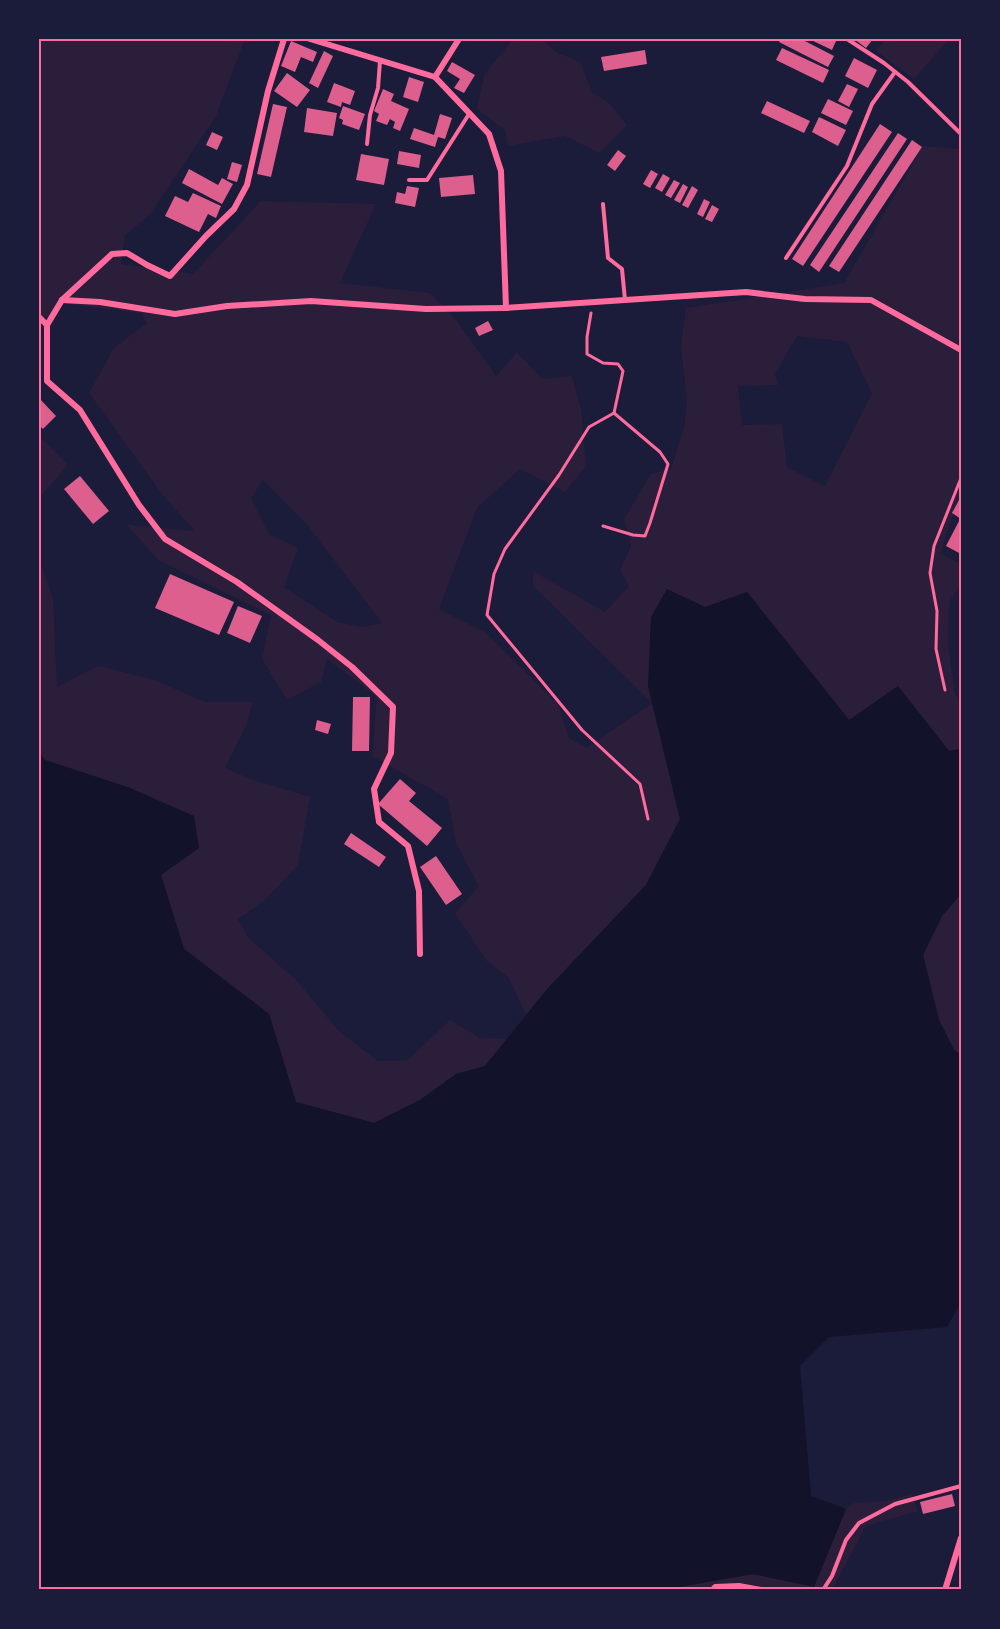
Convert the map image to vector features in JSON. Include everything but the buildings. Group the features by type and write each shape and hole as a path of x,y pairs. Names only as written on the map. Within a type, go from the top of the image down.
{"street":[{"path":"285,39 267,91 246,185 234,209 170,276 127,253 112,254 62,300 47,325 47,381 80,410 139,505 165,539 237,582 318,640 352,667 393,706 391,753 374,789 379,822 408,846 418,891 420,954"},
{"path":"310,39 435,77 489,134 501,171 506,308"},
{"path":"435,77 459,39"},
{"path":"62,300 100,302 175,314 227,306 311,301 426,309 506,308 746,292 805,298 871,300 961,350"},
{"path":"39,317 47,325"},
{"path":"945,1590 961,1538"}],"lane":[{"path":"847,39 908,82 961,134"},
{"path":"367,144 370,115 378,88 380,60"},
{"path":"786,258 847,166 872,104 895,72"},
{"path":"409,180 427,180 470,114"},
{"path":"603,204 608,258 622,269 625,300"},
{"path":"823,1590 832,1576 846,1540 859,1523 895,1504 961,1486"},
{"path":"711,1590 715,1586 739,1585 766,1590"}],"path":[{"path":"593,302 587,337 587,354 603,363 618,364 623,371 614,413 589,427 559,475 505,549 494,574 487,615 582,730 640,784 648,819"},
{"path":"603,526 633,536 645,536 668,464 660,452 614,413"},
{"path":"945,690 936,649 937,611 930,573 934,546 961,478"}],"shaded area":[{"path":"39,39 245,39 216,116 150,214 125,236 121,264 193,274 261,201 376,204 340,283 430,293 456,320 496,376 517,352 542,379 572,376 581,410 586,466 565,492 520,469 477,508 439,609 485,632 558,704 569,738 587,748 652,703 533,586 533,571 605,612 629,586 620,570 631,546 624,519 651,474 671,469 684,427 687,403 681,346 686,308 844,283 923,146 959,149 961,153 961,491 940,554 961,564 961,585 949,602 948,645 955,695 961,699 961,749 949,751 898,686 850,721 747,592 648,686 680,819 646,885 548,988 526,1015 509,978 487,961 455,913 479,886 456,844 448,799 372,756 377,697 327,659 321,682 287,700 262,659 271,615 158,560 127,525 195,531 165,498 89,393 114,348 147,323 141,313 65,304 39,324","holes":["797,336 847,342 872,393 825,486 787,467 782,424 742,425 738,386 778,385 775,374","263,480 308,526 382,623 363,627 337,622 284,587 298,548 269,534 251,498"]},
{"path":"513,39 541,39 556,52 580,62 592,92 610,104 627,125 599,153 565,136 508,146 505,130 477,109 484,75"},
{"path":"885,39 949,39 914,79 876,51"},
{"path":"39,436 68,465 39,498"},
{"path":"39,559 53,599 57,687 98,666 155,680 205,702 253,702 247,723 225,768 256,781 310,797 298,865 266,899 238,919 248,937 297,981 339,1031 378,1061 408,1060 450,1020 480,1038 507,1039 485,1066 456,1074 420,1100 374,1123 296,1102 269,1014 184,949 161,875 198,848 130,788 45,760 39,752"},
{"path":"667,589 705,607 747,592 849,720 898,686 949,751 961,749 961,894 942,916 923,955 939,1020 954,1050 961,1055 961,1302 947,1327 829,1337 800,1366 811,1496 846,1509 814,1587 753,1574 662,1590 39,1590 39,752 45,760 130,788 194,816 199,848 161,875 184,949 269,1014 296,1102 374,1123 420,1100 456,1074 485,1066 548,988 646,885 680,819 648,686 651,617"},
{"path":"961,894 961,1055 954,1050 939,1020 923,955 942,916"},
{"path":"912,1494 918,1511 866,1526 832,1590 662,1590 753,1574 814,1586 846,1509 854,1503 885,1501"}]}
